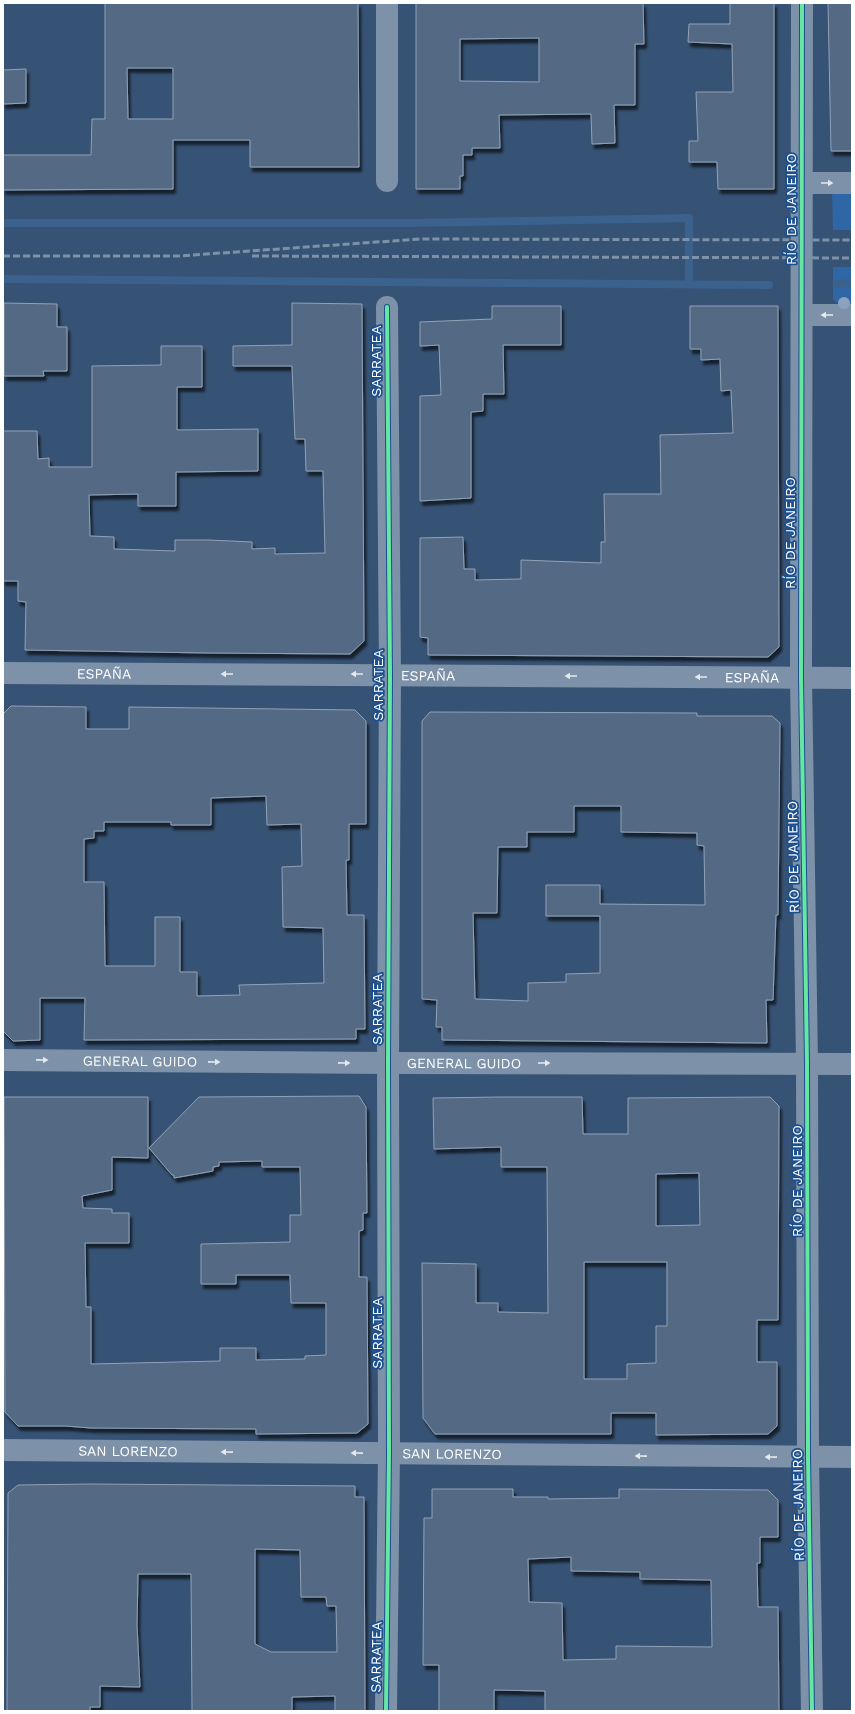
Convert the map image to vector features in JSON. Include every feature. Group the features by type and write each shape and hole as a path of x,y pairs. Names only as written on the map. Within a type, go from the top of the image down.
{"street":[{"path":"387,3 387,181"},
{"name":"RÍO DE JANEIRO","path":"802,3 803,183 801,678 807,1064 808,1457 812,1711"},
{"path":"803,183 852,183"},
{"name":"SARRATEA","path":"386,1711 389,1453 388,1063 390,674 387,307"},
{"path":"802,315 852,315"},
{"name":"ESPAÑA","path":"3,673 390,674 852,678"},
{"name":"GENERAL GUIDO","path":"3,1060 852,1064"},
{"name":"SAN LORENZO","path":"3,1450 852,1457"}],"shaded area":[{"path":"832,191 852,191 852,230 833,230"},
{"path":"833,267 852,267 852,307 841,307 833,299"}],"building":[{"path":"105,3 358,3 359,167 250,167 250,140 173,140 173,189 3,190 3,155 91,155 92,119 105,119","holes":["127,68 173,68 173,119 128,119"]},
{"path":"416,3 643,3 644,44 635,44 635,105 614,105 615,143 592,144 591,114 499,115 500,148 472,148 472,155 463,155 463,176 460,176 460,189 416,189","holes":["539,38 539,82 460,81 460,39"]},
{"path":"730,3 774,3 774,189 718,189 717,162 689,162 689,141 698,141 696,92 733,92 732,44 688,42 689,24 730,24"},
{"path":"828,3 852,3 852,151 831,151"},
{"path":"26,69 26,103 3,104 3,70"},
{"path":"4,303 57,304 57,327 67,327 67,371 43,371 44,376 4,376"},
{"path":"292,303 362,304 364,641 350,654 25,650 26,602 18,601 18,581 3,581 3,431 37,431 38,459 49,458 49,467 92,467 92,366 161,365 161,346 202,346 202,387 177,387 177,430 258,429 258,471 176,472 176,506 138,506 138,494 89,495 90,536 114,537 114,549 175,551 175,540 209,540 252,542 252,549 275,548 275,554 325,553 323,471 306,471 305,439 295,439 292,366 233,366 233,346 292,345"},
{"path":"492,306 561,306 561,345 503,345 504,394 483,394 483,411 471,412 471,498 420,501 420,396 441,395 439,345 420,346 420,322 492,319"},
{"path":"690,306 778,306 779,647 768,657 428,655 428,638 420,637 420,538 463,537 464,569 475,569 475,580 521,579 521,560 601,563 601,542 605,542 604,494 661,494 660,435 733,433 731,390 721,391 720,359 701,360 701,349 690,349"},
{"path":"11,706 86,707 86,729 129,729 129,707 355,710 366,721 366,824 349,824 349,860 346,860 347,915 364,915 365,1029 356,1029 356,1039 84,1040 85,998 40,998 40,1040 13,1041 3,1031 3,714","holes":["266,796 267,825 301,824 302,866 282,867 283,927 323,928 324,983 239,985 240,995 197,996 197,972 180,972 180,917 155,917 155,966 105,966 104,882 84,882 84,839 94,838 94,831 104,831 104,822 171,822 171,825 211,825 211,798"]},
{"path":"430,712 697,713 697,716 772,716 780,723 778,915 776,915 773,1000 766,1000 767,1043 442,1040 442,1027 436,1027 437,1000 422,999 422,721","holes":["574,806 621,806 621,832 697,833 697,845 704,846 705,905 600,904 600,885 546,885 546,916 600,916 600,973 566,974 566,982 528,983 528,1001 475,999 473,913 497,913 498,847 527,847 527,832 574,832"]},
{"path":"359,1096 366,1107 367,1213 363,1213 363,1230 359,1231 359,1277 367,1277 368,1424 357,1433 256,1434 256,1429 18,1426 5,1412 4,1097 148,1097 148,1158 112,1157 112,1190 82,1196 83,1208 112,1209 112,1213 129,1213 129,1243 85,1243 86,1307 91,1307 91,1364 220,1361 220,1348 256,1348 256,1360 305,1359 305,1356 326,1355 326,1303 291,1303 290,1275 236,1275 236,1284 201,1284 201,1244 290,1242 290,1215 301,1215 300,1167 262,1167 262,1161 219,1162 219,1166 213,1167 213,1171 174,1178 174,1175 172,1175 149,1148 199,1097"},
{"path":"582,1097 583,1134 628,1134 628,1098 770,1097 779,1106 778,1320 757,1320 757,1362 777,1362 777,1426 768,1434 656,1435 656,1413 611,1413 611,1434 435,1434 423,1418 422,1263 476,1264 476,1303 498,1303 498,1312 548,1313 547,1167 501,1167 501,1147 434,1149 433,1098","holes":["699,1173 700,1225 656,1226 656,1174","584,1262 667,1262 667,1326 656,1326 656,1363 627,1364 627,1379 584,1379"]},
{"path":"91,1484 355,1486 355,1497 364,1497 365,1711 335,1711 335,1696 292,1697 292,1711 192,1711 191,1574 138,1574 137,1625 140,1687 100,1686 100,1707 90,1707 90,1711 7,1711 8,1493 18,1485","holes":["255,1549 300,1550 301,1597 326,1597 327,1606 336,1606 337,1652 271,1652 255,1644"]},
{"path":"432,1489 513,1489 513,1497 548,1497 548,1499 619,1498 619,1489 768,1490 778,1500 778,1537 760,1537 760,1563 757,1563 758,1607 778,1607 779,1711 545,1711 545,1691 494,1690 494,1711 439,1711 439,1665 423,1665 424,1518 432,1518","holes":["571,1557 571,1571 640,1572 640,1579 711,1580 712,1647 616,1646 616,1659 563,1660 562,1603 529,1602 528,1559"]}],"waterway":[{"path":"4,223 411,223 689,218 689,284"},
{"path":"3,279 769,285"},
{"path":"838,283 852,283"}],"railway":[{"path":"3,256 179,256 420,239 852,240"},
{"path":"252,256 852,258"}],"cycle path":[{"path":"802,3 801,678 807,1063 808,1457 812,1711"},
{"path":"386,1711 389,1453 388,1063 390,674 387,307"}]}
